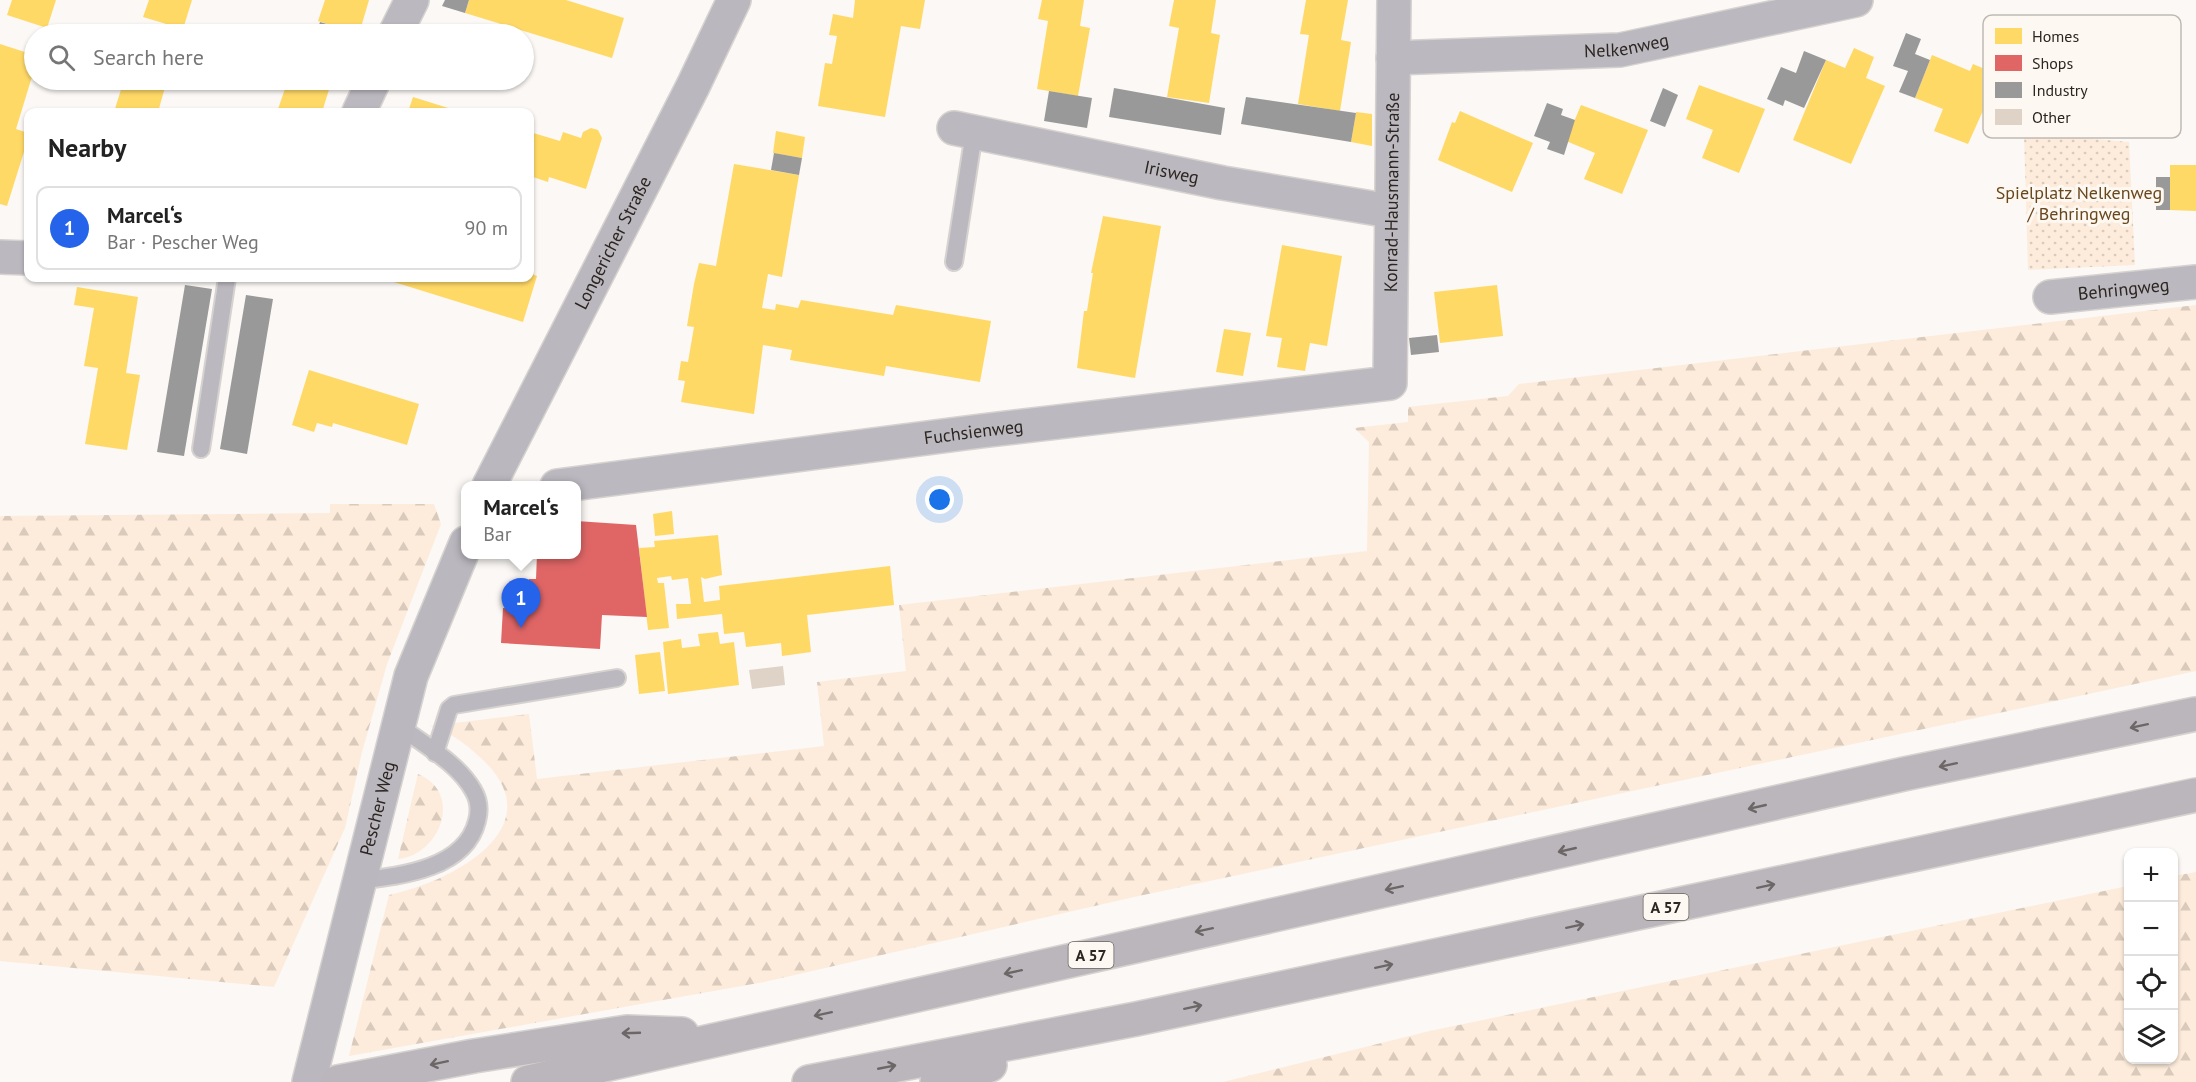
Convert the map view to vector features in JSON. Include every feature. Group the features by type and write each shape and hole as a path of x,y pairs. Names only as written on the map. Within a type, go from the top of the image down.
{"highway":[{"name":"A 57","path":"528,1082 1892,776 2196,714"},
{"name":"A 57","path":"809,1082 1136,1019 2196,795"},
{"path":"937,1082 1136,1019"},
{"path":"338,1082 474,1056 627,1032 732,1035"}],"street":[{"path":"400,24 412,0"},
{"name":"Longericher Straße","path":"492,481 693,86 734,0"},
{"name":"Konrad-Hausmann-Straße","path":"1389,383 1394,0"},
{"name":"Nelkenweg","path":"1393,58 1620,50 1856,0"},
{"path":"361,108 369,90"},
{"name":"Irisweg","path":"964,131 1223,183 1390,211"},
{"path":"0,257 24,258"},
{"name":"Behringweg","path":"2050,297 2196,282"},
{"name":"Fuchsienweg","path":"581,483 993,429 1389,383"},
{"name":"Pescher Weg","path":"309,1082 357,881 411,675 461,553"}],"lane":[{"path":"954,262 964,131"},
{"path":"201,448 226,282"},
{"path":"435,753 449,709 454,705 617,678"},
{"path":"357,881 419,871 446,858 471,835 478,816 478,799 467,780 397,724"}],"green space":[{"name":"Spielplatz Nelkenweg / Behringweg","path":"2024,138 2082,138 2129,142 2135,265 2028,270"},
{"path":"2196,305 2196,671 1134,897 764,982 349,1056 389,895 412,889 462,867 483,851 499,832 507,812 504,789 487,764 461,741 430,726 529,714 537,779 824,746 817,682 906,671 899,605 1367,551 1369,442 1354,428 1408,422 1408,407 1508,396 1519,384"},
{"path":"330,504 434,504 441,524 387,664 362,752 345,828 274,987 0,961 0,516 330,513"},
{"path":"418,774 432,783 440,795 443,808 441,822 435,835 425,847 413,855 398,859"},
{"path":"2196,872 2196,1082 1223,1082 1430,1031 2124,887 2124,1064 2178,1064 2178,875"}],"building: Homes":[{"path":"12,0 56,0 48,24 35,24 7,15"},
{"path":"149,0 192,0 185,24 166,24 143,17"},
{"path":"325,0 369,0 362,24 327,24 318,21"},
{"path":"469,0 566,0 624,18 612,58 534,34 534,24 501,24 465,13"},
{"path":"855,0 925,0 920,29 901,26 885,117 818,106 825,63 832,64 837,36 829,35 833,14 853,18"},
{"path":"1042,0 1084,0 1080,26 1090,28 1078,96 1037,89 1048,21 1038,19"},
{"path":"1174,0 1216,0 1211,33 1220,35 1209,103 1167,97 1179,28 1169,26"},
{"path":"1306,0 1348,0 1341,40 1351,42 1340,111 1298,104 1309,35 1300,34"},
{"path":"0,44 24,52 24,90 28,90 16,129 24,132 24,152 7,206 0,204"},
{"path":"1854,48 1874,57 1866,78 1885,86 1851,164 1793,140 1826,60 1845,68"},
{"path":"1932,55 1970,71 1973,64 1983,68 1983,111 1968,144 1934,131 1943,109 1915,98"},
{"path":"1699,85 1765,109 1739,173 1702,158 1713,130 1686,119"},
{"path":"121,90 164,90 159,108 115,108"},
{"path":"285,90 329,90 323,108 278,108"},
{"path":"413,97 448,108 409,108"},
{"path":"1581,105 1648,130 1622,194 1584,179 1595,153 1566,141"},
{"path":"1460,111 1533,143 1512,192 1438,160 1452,122 1455,123"},
{"path":"1356,112 1372,114 1372,146 1351,142"},
{"path":"591,128 598,130 602,138 586,189 549,177 548,182 534,177 534,133 560,141 563,132 581,138 583,132"},
{"path":"776,131 805,137 802,158 773,153"},
{"path":"734,164 799,175 782,277 768,274 762,308 775,310 776,304 798,308 801,300 893,315 896,305 991,321 980,382 886,366 884,376 790,360 792,350 763,345 754,414 681,402 685,381 678,380 681,361 688,362 694,327 687,326 694,284 699,263 716,266"},
{"path":"2170,165 2196,165 2196,211 2170,210"},
{"path":"1103,216 1161,226 1135,378 1077,368 1084,311 1087,311 1093,273 1091,273"},
{"path":"1282,245 1342,256 1327,346 1310,343 1305,371 1277,367 1282,338 1266,336"},
{"path":"534,275 537,276 523,322 394,282 534,282"},
{"path":"1497,285 1503,336 1440,343 1434,292"},
{"path":"77,287 138,297 126,373 140,375 127,450 85,444 98,368 84,366 94,308 74,305"},
{"path":"1224,329 1251,333 1243,376 1216,372"},
{"path":"309,370 419,404 407,445 333,423 332,427 317,423 314,432 292,425"},
{"path":"672,511 674,534 655,536 653,514"},
{"path":"718,535 722,575 705,579 701,577 704,602 720,600 719,586 890,566 894,605 807,615 811,652 782,656 781,643 746,647 744,632 724,634 722,614 677,619 676,604 691,604 688,578 672,580 671,576 657,578 658,583 664,583 669,628 648,630 639,548 655,547 654,541"},
{"path":"718,632 720,644 734,642 739,685 668,694 663,642 681,639 682,648 700,646 698,634"},
{"path":"660,652 665,691 639,694 635,655"}],"building: Shops":[{"path":"581,521 636,525 647,617 602,615 600,649 501,643 503,608 534,610 535,592 529,592 529,579 536,579 537,559 581,559"}],"building: Industry":[{"path":"445,0 469,0 465,13 442,6"},
{"path":"1906,33 1921,39 1915,54 1930,60 1915,98 1899,92 1908,71 1893,66"},
{"path":"1804,51 1826,60 1804,108 1785,100 1783,106 1767,99 1781,67 1796,73"},
{"path":"1114,88 1225,108 1221,135 1109,117"},
{"path":"1663,88 1678,95 1665,127 1650,121"},
{"path":"1049,91 1092,98 1087,128 1044,121"},
{"path":"1246,97 1356,113 1351,142 1241,124"},
{"path":"1547,103 1563,109 1561,115 1575,120 1564,155 1547,149 1550,142 1534,136"},
{"path":"774,153 802,158 799,175 771,170"},
{"path":"2156,177 2170,177 2170,210 2156,210"},
{"path":"185,285 212,289 184,456 157,452"},
{"path":"246,295 273,299 247,454 220,449"},
{"path":"1437,335 1439,352 1411,355 1409,338"}],"building: Other":[{"path":"783,666 785,685 752,689 749,670"}],"place":[{"name":"Marcel‘s","path":"521,628"}]}
